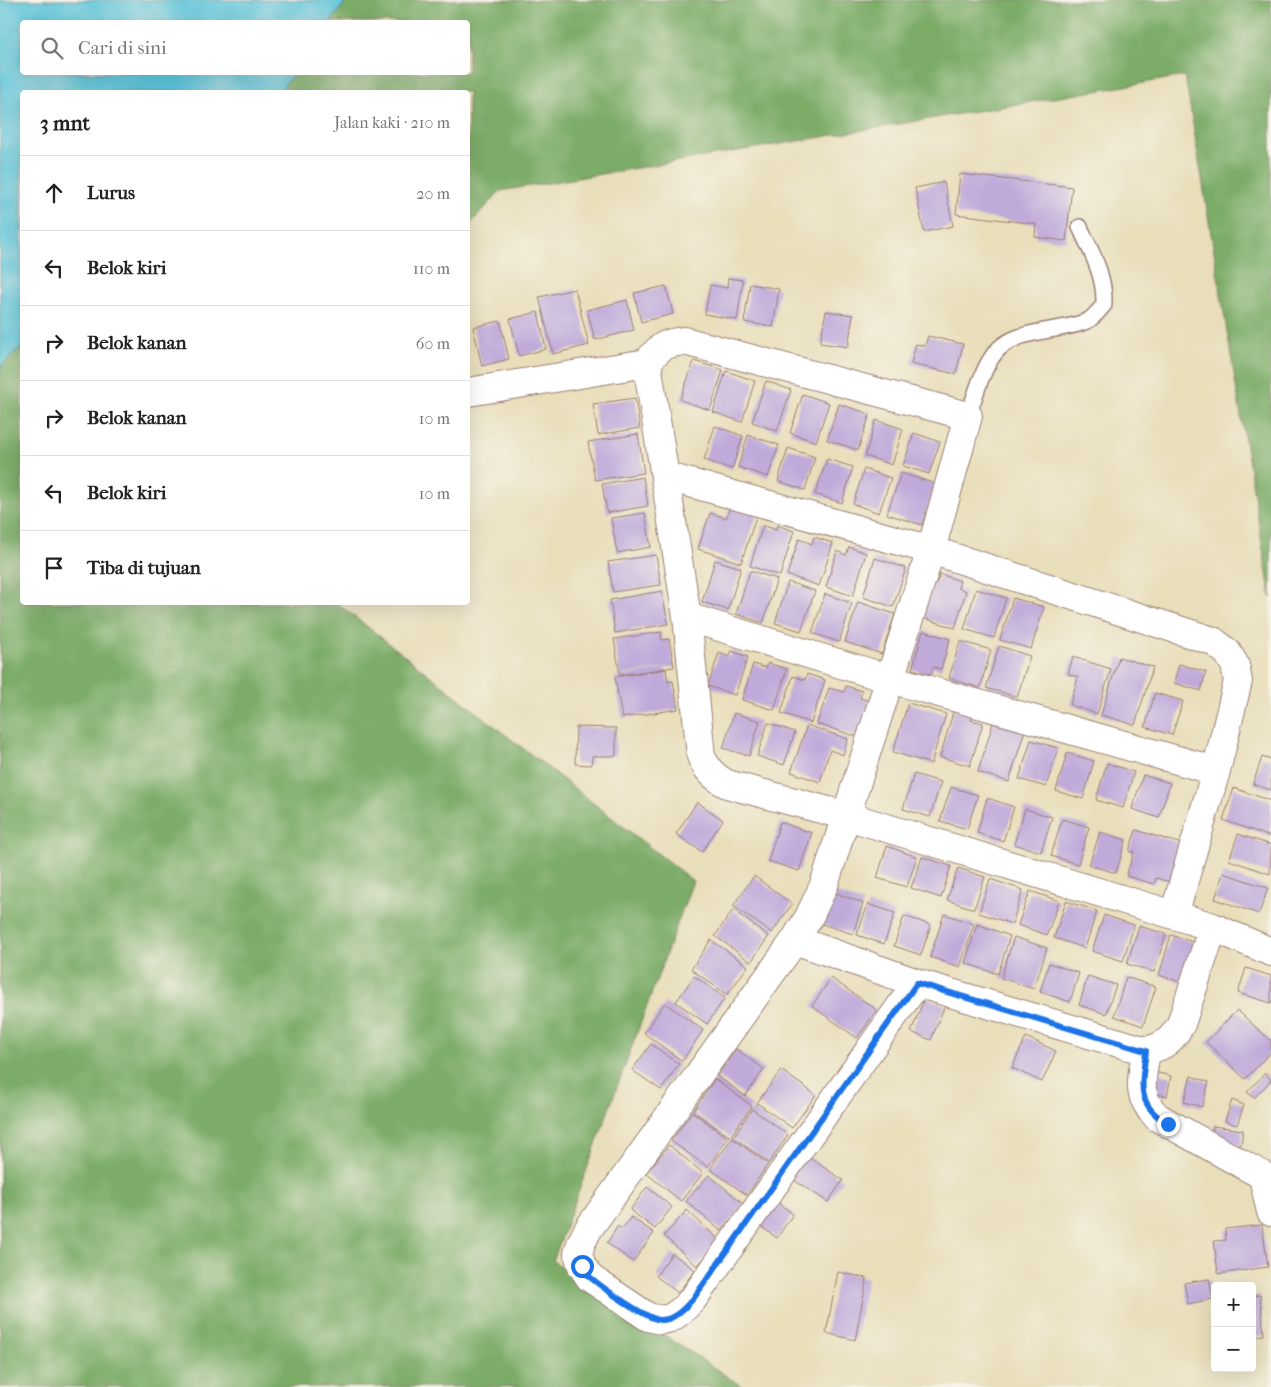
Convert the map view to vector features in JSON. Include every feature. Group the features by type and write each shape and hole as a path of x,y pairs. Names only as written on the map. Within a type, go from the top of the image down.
{"street":[{"path":"917,983 693,1299 681,1311 671,1318 662,1320 648,1317 590,1278 582,1266 578,1254 581,1242 589,1228 795,940 809,917 824,885 847,816 931,550 968,416 684,341 668,343 657,350 648,363 687,618 701,756 707,770 727,784 847,816 1213,927 1271,952"},
{"path":"470,392 648,363"},
{"path":"665,476 931,550 1213,640 1227,652 1235,665 1238,681 1216,771 1174,915"},
{"path":"687,618 890,679 1216,771"},
{"path":"795,940 917,983 1146,1051 1161,1047 1172,1038 1181,1024 1213,927"},
{"path":"1146,1051 1141,1086 1143,1099 1148,1108 1157,1117 1267,1178 1271,1212"}],"lane":[{"path":"968,416 989,363 996,352 1008,341 1031,334 1069,327 1089,320 1104,305 1104,289 1098,266 1080,227"}],"green space":[{"path":"347,0 1271,0 1271,598 1185,76 500,191 470,225 470,90 281,90 292,75 470,75 470,20 332,20"},
{"path":"20,348 20,605 340,605 693,881 553,1261 743,1387 0,1387 0,372 3,364"}],"water":[{"path":"0,0 347,0 332,20 20,20 20,75 292,75 281,90 20,90 20,348 3,364 0,372"}],"building":[{"path":"960,174 1072,187 1066,241 1035,237 1036,224 956,214"},
{"path":"944,182 953,226 924,232 915,188"},
{"path":"728,278 743,280 737,320 705,314 710,285 727,288"},
{"path":"750,284 779,289 773,327 744,322"},
{"path":"666,286 673,314 641,322 634,293"},
{"path":"575,289 589,345 553,354 539,297"},
{"path":"627,300 634,330 595,340 587,310"},
{"path":"826,311 853,315 848,347 820,343"},
{"path":"538,312 546,349 519,356 510,319"},
{"path":"500,321 509,359 482,366 473,327"},
{"path":"928,336 963,344 956,374 911,364 916,344 925,346"},
{"path":"694,361 723,370 710,410 680,400"},
{"path":"726,371 755,381 742,422 713,412"},
{"path":"766,381 791,390 777,431 752,422"},
{"path":"803,394 829,403 816,442 790,433"},
{"path":"635,398 640,428 598,435 593,404"},
{"path":"839,404 870,414 858,450 827,440"},
{"path":"876,420 903,429 892,465 865,456"},
{"path":"715,426 743,436 732,469 704,460"},
{"path":"914,433 940,442 929,474 903,466"},
{"path":"638,434 644,473 595,480 588,442"},
{"path":"748,435 779,445 768,477 738,467"},
{"path":"788,448 815,457 805,490 778,481"},
{"path":"827,459 853,467 842,503 815,494"},
{"path":"864,469 891,478 879,513 853,504"},
{"path":"901,473 936,484 922,525 887,514"},
{"path":"643,477 648,506 607,513 602,484"},
{"path":"731,505 757,514 741,563 698,549 710,513 726,518"},
{"path":"645,513 651,547 617,553 611,518"},
{"path":"763,525 776,530 777,525 794,531 780,576 750,566"},
{"path":"814,537 833,543 819,586 787,575 799,539 812,544"},
{"path":"849,547 866,553 853,596 826,587 837,551 846,555"},
{"path":"656,555 661,585 613,592 608,562"},
{"path":"875,558 906,568 893,607 863,597"},
{"path":"715,560 741,568 728,610 702,602"},
{"path":"750,571 777,579 763,623 736,614"},
{"path":"940,574 960,581 958,588 966,591 955,628 920,617 932,580 937,582"},
{"path":"788,582 815,591 801,631 775,623"},
{"path":"976,589 1006,598 994,638 964,629"},
{"path":"662,591 668,624 615,633 610,600"},
{"path":"825,594 852,603 839,642 812,633"},
{"path":"1013,598 1044,607 1031,649 1000,640"},
{"path":"858,602 895,614 882,654 845,642"},
{"path":"923,631 950,639 941,669 933,667 931,674 912,669"},
{"path":"661,632 662,640 669,639 674,667 620,675 614,639"},
{"path":"960,641 991,650 980,688 949,678"},
{"path":"999,646 1030,656 1017,697 986,688"},
{"path":"731,651 748,657 735,695 708,686 719,653 730,657"},
{"path":"1073,657 1111,669 1097,714 1070,705 1078,677 1068,674"},
{"path":"1119,657 1153,667 1135,725 1101,715"},
{"path":"768,663 787,669 774,710 742,700 753,664 766,668"},
{"path":"1179,664 1206,672 1201,691 1174,683"},
{"path":"666,669 668,682 673,681 678,709 622,718 615,677"},
{"path":"807,674 825,680 811,723 781,713 793,676 805,680"},
{"path":"846,686 862,691 860,698 870,701 859,737 817,724 829,688 844,692"},
{"path":"1155,693 1183,701 1172,735 1145,727"},
{"path":"908,703 946,714 931,764 893,752"},
{"path":"954,709 973,714 971,720 983,723 970,766 940,757"},
{"path":"734,713 760,721 749,756 723,748"},
{"path":"994,720 1025,730 1009,782 978,772"},
{"path":"768,723 795,732 784,765 757,756"},
{"path":"807,725 848,739 843,755 830,750 820,782 791,772"},
{"path":"576,727 616,728 616,756 592,756 591,765 575,764"},
{"path":"1031,740 1058,748 1046,787 1019,779"},
{"path":"1067,753 1094,761 1083,799 1056,791"},
{"path":"1262,757 1271,760 1271,790 1253,784"},
{"path":"1107,763 1134,772 1123,808 1096,800"},
{"path":"914,774 941,782 930,817 903,809"},
{"path":"1143,775 1170,783 1159,818 1132,809"},
{"path":"951,787 978,795 967,829 940,821"},
{"path":"1234,788 1271,801 1271,837 1223,820"},
{"path":"987,798 1014,807 1003,841 977,833"},
{"path":"697,802 723,820 702,852 676,834"},
{"path":"1025,809 1052,817 1041,852 1014,844"},
{"path":"1062,819 1089,827 1078,864 1051,856"},
{"path":"780,822 812,833 799,871 768,861"},
{"path":"1136,830 1182,844 1170,882 1156,878 1154,884 1126,876 1134,852 1129,851"},
{"path":"1100,832 1126,840 1116,873 1089,865"},
{"path":"1238,834 1271,845 1270,874 1229,860"},
{"path":"887,846 917,857 907,887 877,878"},
{"path":"922,857 951,866 941,898 911,888"},
{"path":"958,868 985,877 974,909 947,900"},
{"path":"1223,873 1268,888 1259,914 1215,899"},
{"path":"754,876 792,904 772,933 733,906"},
{"path":"990,879 1023,890 1012,924 979,913"},
{"path":"1030,891 1059,901 1047,935 1018,925"},
{"path":"833,892 863,903 853,934 822,924"},
{"path":"1066,901 1097,911 1085,948 1054,938"},
{"path":"868,904 895,913 884,944 857,935"},
{"path":"733,910 769,936 751,962 715,936"},
{"path":"944,914 974,924 960,967 930,957"},
{"path":"1104,915 1134,925 1123,961 1092,951"},
{"path":"904,916 931,925 921,955 894,946"},
{"path":"977,924 1010,936 998,974 965,963"},
{"path":"1139,926 1166,934 1154,972 1127,964"},
{"path":"1171,935 1196,943 1183,983 1159,975"},
{"path":"1014,937 1047,948 1034,989 1001,978"},
{"path":"711,940 748,966 727,995 691,969"},
{"path":"1049,963 1079,973 1070,1002 1040,992"},
{"path":"1246,968 1271,976 1271,1003 1238,993"},
{"path":"694,976 725,998 707,1024 676,1002"},
{"path":"1088,976 1116,985 1106,1014 1079,1005"},
{"path":"1126,977 1156,987 1143,1026 1114,1016"},
{"path":"831,978 877,1010 857,1038 812,1006"},
{"path":"925,997 945,1005 931,1040 911,1032"},
{"path":"665,1003 703,1030 682,1061 644,1033"},
{"path":"1237,1010 1271,1041 1271,1052 1245,1079 1206,1042"},
{"path":"1026,1037 1056,1051 1042,1082 1012,1068"},
{"path":"651,1044 679,1064 661,1090 632,1070"},
{"path":"736,1049 764,1069 745,1096 717,1076"},
{"path":"781,1070 816,1095 792,1128 757,1103"},
{"path":"1154,1072 1171,1076 1167,1096 1150,1093"},
{"path":"1265,1073 1271,1080 1254,1098 1247,1092"},
{"path":"1191,1076 1209,1082 1202,1107 1184,1102"},
{"path":"715,1079 752,1106 730,1137 693,1111"},
{"path":"1232,1100 1244,1105 1237,1125 1225,1121"},
{"path":"752,1109 788,1135 769,1163 733,1137"},
{"path":"692,1112 728,1138 708,1167 671,1141"},
{"path":"1213,1126 1243,1130 1241,1145 1211,1141"},
{"path":"732,1138 768,1164 747,1195 710,1169"},
{"path":"669,1145 703,1173 681,1201 646,1173"},
{"path":"804,1154 843,1180 828,1202 789,1177"},
{"path":"709,1175 744,1204 721,1231 686,1201"},
{"path":"647,1187 672,1207 655,1229 630,1210"},
{"path":"776,1201 793,1214 777,1238 759,1225"},
{"path":"687,1210 720,1241 697,1266 664,1236"},
{"path":"631,1217 654,1233 633,1262 607,1243 618,1226 622,1229"},
{"path":"1262,1225 1268,1267 1218,1274 1214,1241 1226,1240 1225,1229"},
{"path":"672,1253 695,1270 678,1293 656,1276"},
{"path":"838,1272 867,1278 855,1340 826,1333"},
{"path":"1209,1279 1211,1299 1188,1304 1184,1283"},
{"path":"1260,1295 1264,1335 1256,1336 1256,1327 1256,1296"}],"route":[{"path":"582,1266 590,1278 648,1317 662,1320 671,1318 681,1311 693,1299 917,983 1146,1051 1141,1086 1143,1099 1148,1108 1168,1124"}]}
